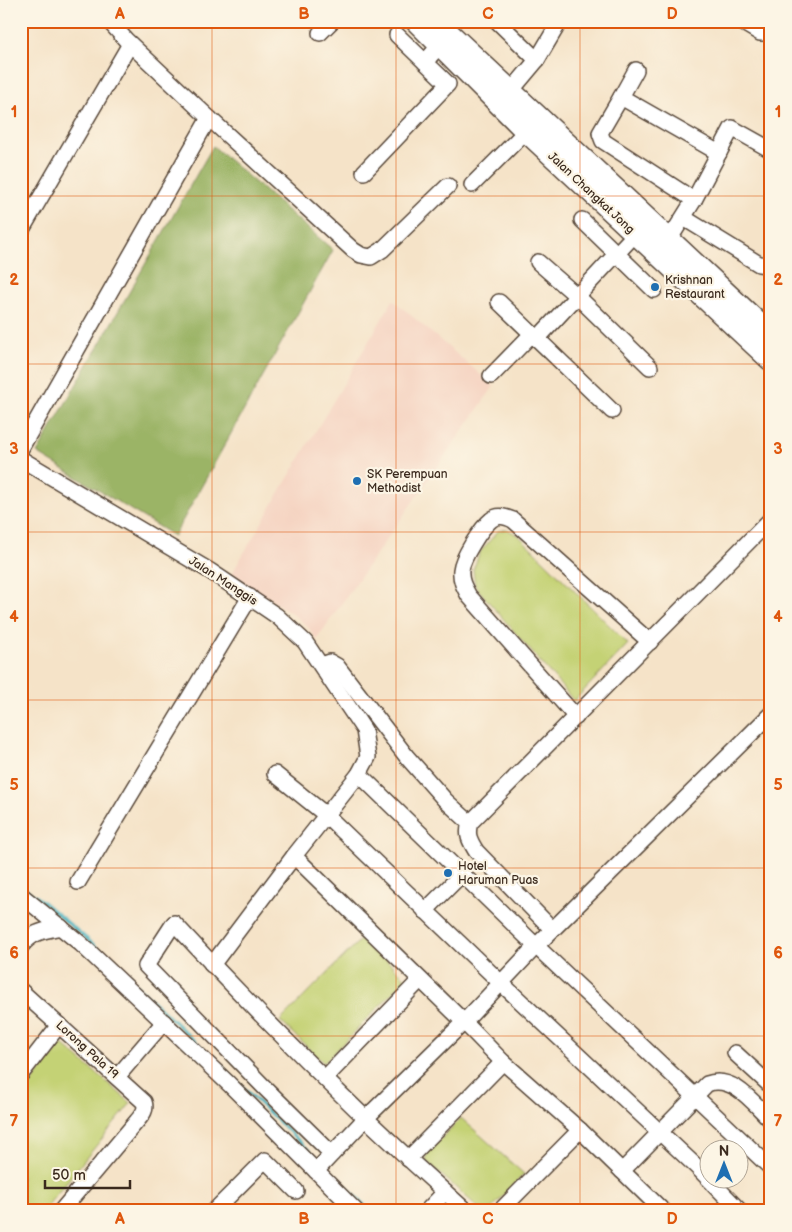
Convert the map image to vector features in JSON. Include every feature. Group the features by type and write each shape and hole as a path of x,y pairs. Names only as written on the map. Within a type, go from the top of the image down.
{"highway":[{"name":"Jalan Changkat Jong","path":"416,21 440,45 505,98 669,240 771,335"},
{"name":"Jalan Changkat Jong","path":"436,21 505,98 526,131 771,360"}],"street":[{"path":"320,33 332,21"},
{"path":"497,21 538,60"},
{"path":"505,98 538,60 560,21"},
{"path":"740,21 760,33 771,33"},
{"path":"112,22 130,44 209,118 353,250 361,255 371,257 382,250 448,186"},
{"path":"364,172 448,84 397,36"},
{"path":"21,231 130,44"},
{"path":"425,62 440,45"},
{"path":"636,70 600,134 600,138 694,200"},
{"path":"621,97 719,152"},
{"path":"21,448 209,118"},
{"path":"669,240 684,218 732,128 771,150"},
{"path":"472,185 526,131"},
{"path":"684,218 759,264 769,264"},
{"path":"582,220 654,290"},
{"path":"491,376 577,296 635,234"},
{"path":"538,262 577,296 650,367"},
{"path":"499,302 612,411"},
{"name":"Jalan Manggis","path":"21,459 250,597 293,629 305,642 364,730 368,745 368,757 359,774"},
{"path":"576,716 469,596 461,583 464,557 491,519 502,516 513,520 650,642"},
{"path":"552,929 476,852 469,840 467,831 470,823 771,518"},
{"path":"78,882 250,597"},
{"path":"321,665 330,662 337,666 407,757 470,823"},
{"path":"317,1170 365,1119 464,1022 552,929 771,714"},
{"path":"275,774 326,815 660,1132 740,1211"},
{"path":"212,965 359,774 536,946 771,1168"},
{"path":"294,856 503,1062 580,1130 656,1208"},
{"path":"425,911 462,874"},
{"path":"21,895 61,927 164,1022 317,1170 356,1211"},
{"path":"331,1155 146,966 174,924 212,965 365,1119 466,1211"},
{"path":"21,946 30,936 38,932 61,927"},
{"path":"325,1078 420,980"},
{"name":"Lorong Pala 19","path":"21,991 144,1102 144,1112 61,1211"},
{"path":"117,1077 164,1022"},
{"path":"21,1074 59,1025"},
{"path":"735,1053 771,1086"},
{"path":"408,1159 503,1062"},
{"path":"622,1171 706,1084 713,1082 729,1084 739,1090 771,1120"},
{"path":"500,1211 580,1130"},
{"path":"214,1211 265,1160 296,1191"},
{"path":"428,1211 445,1192"}],"shaded area":[{"name":"SK Perempuan Methodist","path":"393,300 494,386 316,640 309,628 293,614 231,575"}],"green space":[{"path":"213,146 333,250 174,536 37,453"},
{"path":"507,529 519,536 628,644 574,701 475,586 473,570 480,552 498,531"},
{"path":"363,937 406,979 324,1063 280,1021"},
{"path":"62,1044 131,1103 43,1211 21,1211 21,1096"},
{"path":"461,1118 524,1174 491,1209 480,1209 426,1161 427,1153"}],"waterway":[{"path":"21,886 94,945 320,1161"},
{"path":"326,1168 371,1211"}],"place":[{"name":"Krishnan Restaurant","path":"655,287"},
{"name":"SK Perempuan Methodist","path":"357,481"},
{"name":"Hotel Haruman Puas","path":"448,873"}]}
